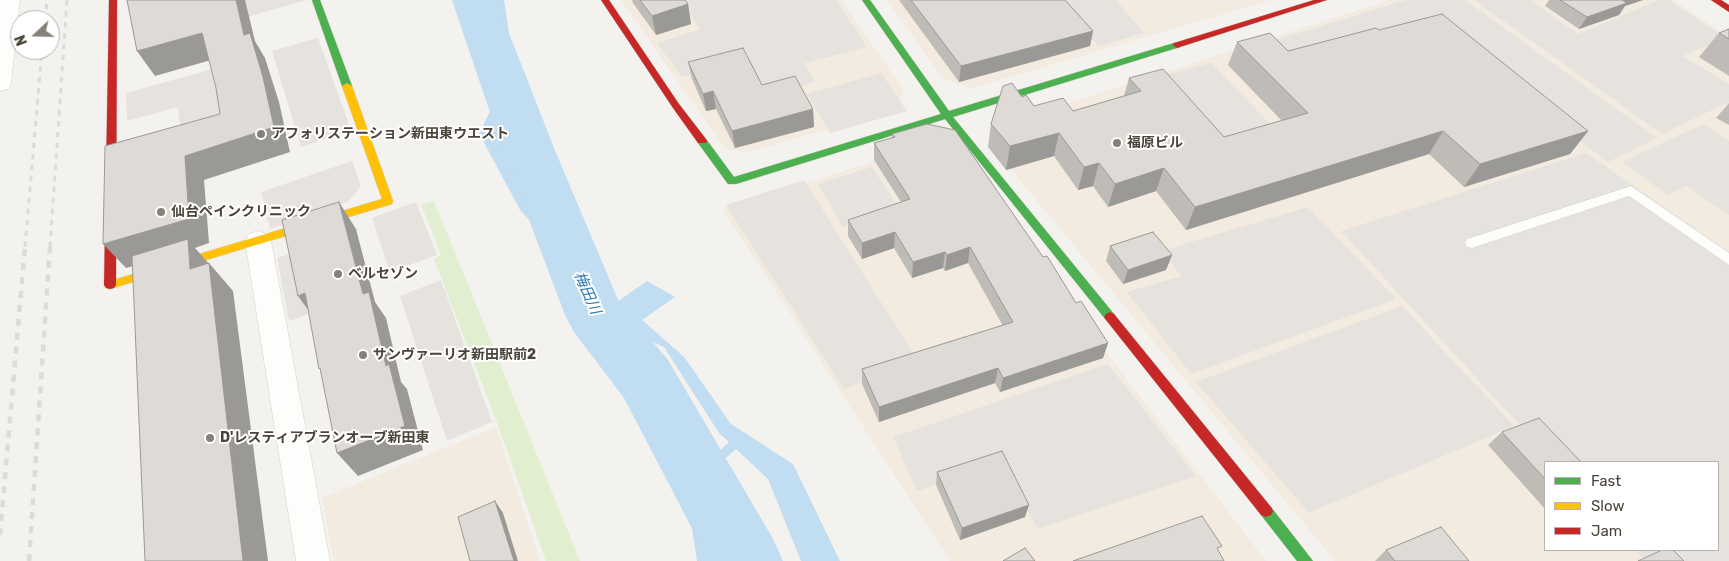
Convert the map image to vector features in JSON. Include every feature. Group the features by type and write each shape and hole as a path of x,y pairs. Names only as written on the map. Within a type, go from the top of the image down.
{"main road":[{"path":"113,0 110,286 388,201 316,0"},
{"path":"605,0 676,106 732,182 1323,0"},
{"path":"866,0 948,117 1306,561"},
{"path":"1715,0 1729,9"}],"street":[{"path":"0,84 10,0"},
{"path":"258,240 313,561"}],"lane":[{"path":"1472,243 1631,191 1729,260"}],"shaded area":[{"path":"231,0 307,0 236,20"},
{"path":"621,0 842,0 904,91 896,109 750,152 725,149"},
{"path":"680,0 836,0 867,47 805,63 815,82 768,96 747,61 682,77 657,43 700,29"},
{"path":"887,0 1271,0 973,88 943,79"},
{"path":"1057,0 1116,0 1144,33 1098,46"},
{"path":"1389,0 1673,0 1729,37 1729,561 1335,561 989,143 1007,123"},
{"path":"1406,0 1465,0 1657,138 1608,162 1437,32 1279,69 1253,47"},
{"path":"1474,0 1530,0 1578,34 1659,0 1669,0 1726,38 1683,56 1729,84 1729,102 1662,134"},
{"path":"318,38 351,130 301,147 272,51"},
{"path":"1211,63 1279,133 1218,151 1153,78"},
{"path":"216,68 225,128 182,141 178,107 127,121 126,93"},
{"path":"881,73 907,111 830,133 807,94"},
{"path":"1703,124 1729,141 1729,215 1686,186 1668,195 1622,162"},
{"path":"926,144 952,150 1266,561 950,561 723,210"},
{"path":"1586,153 1729,252 1729,561 1645,561 1636,551 1719,551 1719,461 1553,461 1341,231"},
{"path":"352,161 361,186 349,201 270,229 261,192"},
{"path":"872,167 899,208 843,227 818,184"},
{"path":"804,180 918,361 844,389 726,205"},
{"path":"416,202 437,255 390,272 372,218"},
{"path":"1308,207 1396,299 1191,374 1127,292 1181,276 1161,251"},
{"path":"296,251 309,314 289,321 277,258"},
{"path":"441,280 492,422 447,441 400,296"},
{"path":"1402,306 1514,426 1309,513 1196,382"},
{"path":"1108,364 1196,476 1038,529 1001,462 917,491 893,437"},
{"path":"496,427 540,561 334,561 322,498"}],"green space":[{"path":"434,201 580,561 546,561 498,425 434,259 441,255 421,204"}],"water":[{"path":"477,0 504,0 521,113 520,166 559,227 590,244 617,302 647,281 675,297 642,320 684,357 731,424 793,464 840,561 801,561 768,479 736,449 697,483 719,561 697,561 685,484 729,442 719,433 664,347 622,329 567,261 520,210 479,133 507,79"}],"building":[{"path":"127,0 236,0 244,35 250,33 263,77 274,127 185,156 189,219 103,244 105,146 220,114 216,88 202,33 137,51"},
{"path":"640,0 685,0 688,4 652,16"},
{"path":"911,0 1065,0 1093,31 961,66"},
{"path":"1560,0 1622,0 1627,3 1587,17"},
{"path":"1442,14 1588,131 1480,164 1443,131 1195,207 1164,168 1115,184 1099,163 1084,167 1059,133 1010,146 991,124 1003,86 1012,83 1022,97 1026,95 1034,106 1063,98 1073,111 1141,91 1129,78 1163,69 1224,137 1308,113 1237,42 1270,33 1288,51 1376,28 1379,30"},
{"path":"1729,29 1729,39 1719,33"},
{"path":"743,48 762,85 795,76 813,109 732,131 713,91 703,94 688,62"},
{"path":"927,124 955,130 1043,257 1047,256 1076,303 1081,301 1108,343 1003,378 998,368 879,407 862,369 1013,322 970,247 947,255 945,252 913,262 895,232 862,243 848,220 910,199 874,143 895,137 892,134"},
{"path":"339,202 363,294 369,292 386,366 389,364 405,426 337,453 305,293 298,296 282,220"},
{"path":"1153,232 1172,255 1128,270 1110,246"},
{"path":"188,239 190,269 209,263 243,561 145,561 132,256"},
{"path":"1539,418 1580,461 1544,461 1544,478 1502,432"},
{"path":"1002,451 1029,505 962,528 937,472"},
{"path":"495,501 514,561 470,561 458,517"},
{"path":"1202,516 1222,546 1217,548 1224,561 1073,561"},
{"path":"1441,527 1469,561 1395,561 1386,550"},
{"path":"1025,548 1035,561 1003,561"},
{"path":"1660,551 1674,551 1684,561 1638,561"}],"waterway":[{"name":"梅田川","path":"474,0 528,148 595,315 646,379 747,561"}],"railway":[{"path":"46,10 47,0"},
{"path":"50,247 67,0"},
{"path":"25,247 41,60"},
{"path":"0,535 25,246"},
{"path":"29,561 50,246"}],"traffic: fast":[{"path":"316,0 347,86"},
{"path":"866,0 948,117 1110,317"},
{"path":"702,141 732,181 1177,45"},
{"path":"1266,511 1306,561"}],"traffic: slow":[{"path":"110,285 388,201 347,86"}],"traffic: jam":[{"path":"110,285 113,0"},
{"path":"605,0 676,106 702,141"},
{"path":"1177,45 1323,0"},
{"path":"1715,0 1729,9"},
{"path":"1110,317 1266,511"}],"place":[{"name":"アフォリステーション新田東ウエスト","path":"261,134"},
{"name":"福原ビル","path":"1117,143"},
{"name":"仙台ペインクリニック","path":"161,212"},
{"name":"ベルセゾン","path":"338,274"},
{"name":"サンヴァーリオ新田駅前2","path":"363,355"},
{"name":"D'レスティアブランオーブ新田東","path":"210,438"}]}
